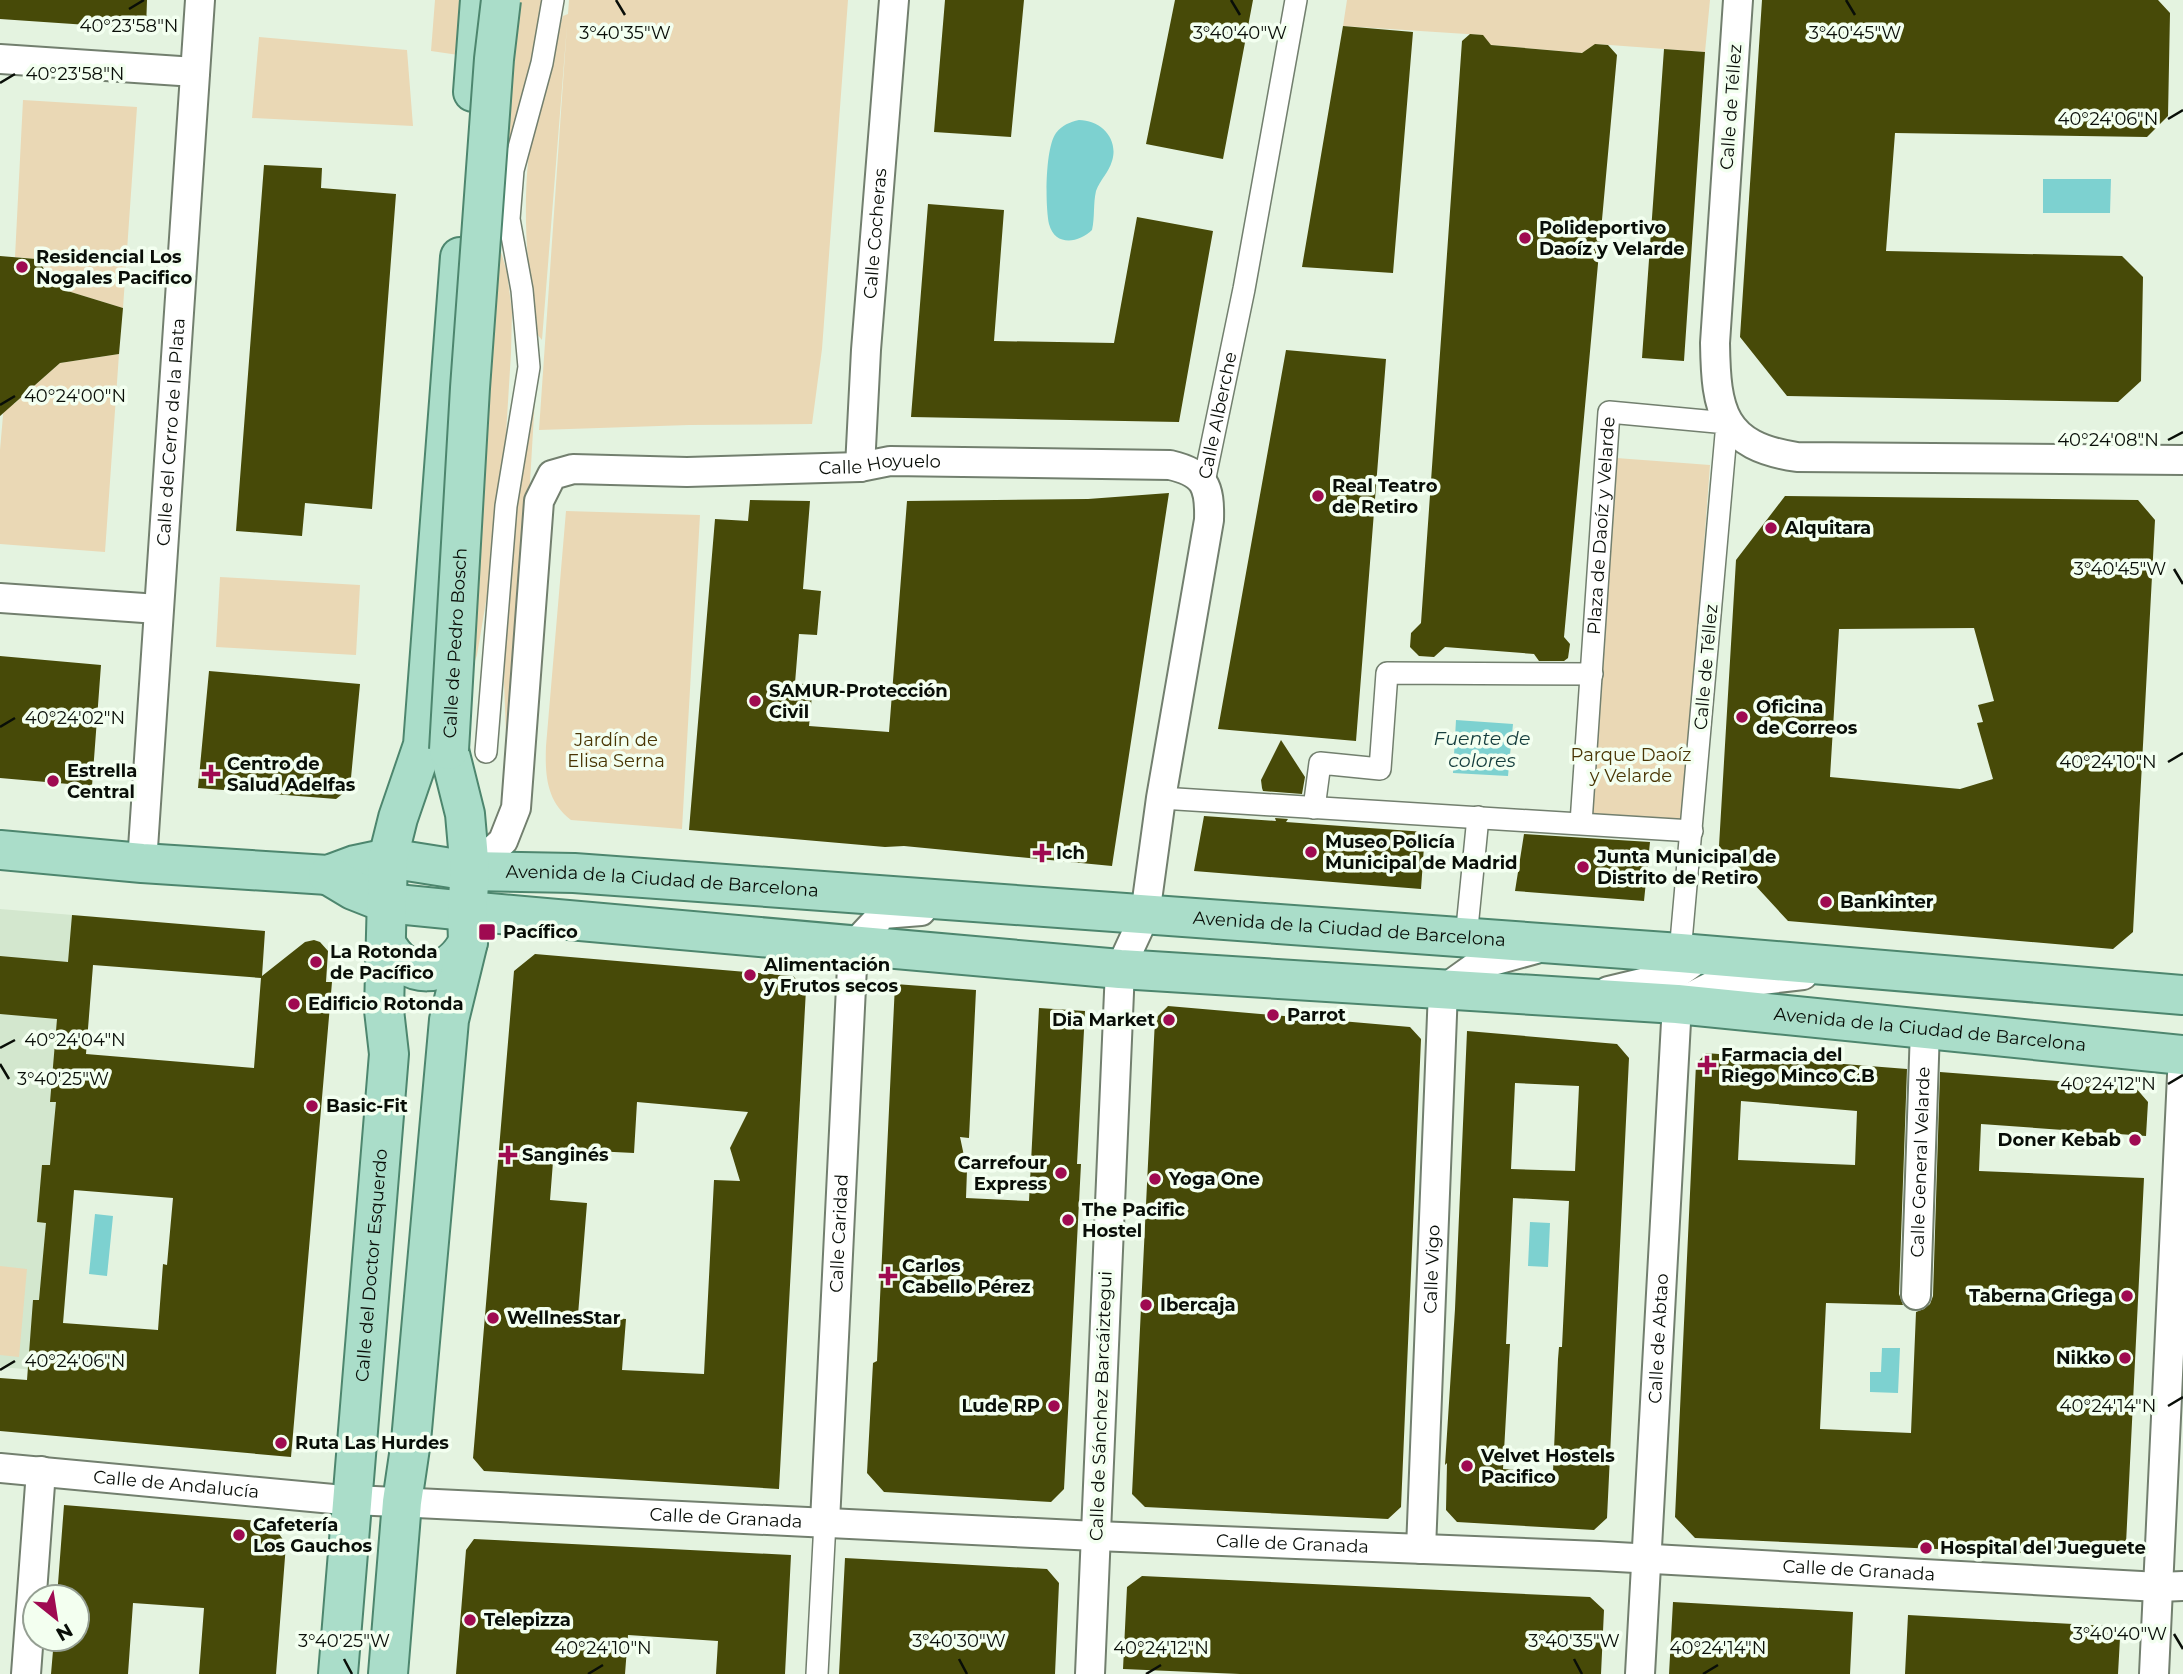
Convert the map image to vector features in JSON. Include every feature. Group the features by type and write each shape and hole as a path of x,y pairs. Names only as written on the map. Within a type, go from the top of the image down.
{"main road":[{"name":"Calle de Pedro Bosch","path":"470,871 466,814 453,749 480,0"},
{"name":"Calle de Pedro Bosch","path":"388,858 398,818 453,749 470,388 494,59 501,0"},
{"path":"398,818 408,802 421,794 429,793 451,797 466,814"},
{"name":"Avenida de la Ciudad de Barcelona","path":"0,850 142,863 328,875 355,865 388,858 470,871 559,872 1556,944 2183,995"},
{"name":"Calle del Doctor Esquerdo","path":"338,1674 389,1054 384,1010 388,858"},
{"path":"386,943 399,962 421,971 444,968 462,953 467,927 470,871"},
{"name":"Avenida de la Ciudad de Barcelona","path":"328,875 353,890 386,903 467,927 853,946 1120,969 1677,1004 2183,1054"},
{"path":"388,1674 449,1020 467,927"}],"street":[{"name":"Calle del Cerro de la Plata","path":"142,863 200,0"},
{"name":"Calle de Pedro Bosch","path":"453,749 506,506 529,367 522,290 509,219 513,170 542,63 553,0"},
{"name":"Calle Cocheras","path":"860,467 866,350 894,0"},
{"name":"Calle Alberche","path":"1145,915 1161,798 1209,520 1209,498 1204,482 1244,289 1296,0"},
{"name":"Calle de Téllez","path":"1692,954 1692,831 1727,423 1716,386 1715,343 1738,0"},
{"path":"0,59 195,72"},
{"name":"Plaza de Daoíz y Velarde","path":"1581,823 1609,412 1727,423"},
{"path":"1727,423 1756,448 1797,457 2183,460"},
{"name":"Calle Hoyuelo","path":"470,871 503,841 516,808 539,501 552,475 573,469 687,472 860,467 890,461 1170,465 1187,469 1204,482"},
{"path":"0,598 158,609"},
{"path":"1314,808 1320,763 1380,769 1387,673 1592,674"},
{"path":"1161,798 1692,831"},
{"path":"1466,938 1478,817"},
{"name":"Avenida de la Ciudad de Barcelona","path":"853,946 883,914 999,905"},
{"path":"1120,969 1145,915"},
{"name":"Avenida de la Ciudad de Barcelona","path":"1443,990 1478,965 1556,944"},
{"name":"Calle Caridad","path":"825,1522 853,946"},
{"name":"Avenida de la Ciudad de Barcelona","path":"1578,998 1675,975 1692,954"},
{"name":"Avenida de la Ciudad de Barcelona","path":"1677,1004 1712,986 1858,968"},
{"name":"Calle de Sánchez Barcáiztegui","path":"1090,1674 1120,969"},
{"name":"Calle Vigo","path":"1421,1549 1443,990"},
{"name":"Calle de Abtao","path":"1640,1674 1677,1004"},
{"name":"Calle General Velarde","path":"1916,1295 1925,1029"},
{"path":"2154,1674 2171,1587 2183,1054"},
{"name":"Calle de Andalucía","path":"0,1468 352,1500 402,1502"},
{"path":"26,1674 41,1471"},
{"name":"Calle de Granada","path":"402,1502 1096,1536 1647,1559 2171,1587"},
{"path":"817,1674 825,1522"}],"shaded area":[{"path":"0,909 97,917 59,1372 0,1367"}],"green space":[{"path":"435,0 542,0 535,66 503,160 507,62 431,51"},
{"path":"569,0 848,0 822,349 812,424 539,430 567,25 542,340 537,334 530,278 526,193 531,137 539,97 563,16 568,14"},
{"path":"1347,0 1710,0 1705,52 1596,44 1582,53 1491,45 1482,35 1343,26"},
{"path":"259,37 407,50 413,126 252,118"},
{"path":"23,100 137,107 123,308 61,289 49,291 51,276 37,259 15,257"},
{"path":"494,229 507,272 512,312 511,353 504,467 491,572 477,655 470,676"},
{"path":"119,354 105,552 0,544 0,450 4,404 14,404 60,363"},
{"path":"535,397 515,739 510,744 506,734 504,682 509,554"},
{"name":"Parque Daoíz y Velarde","path":"1603,457 1710,465 1683,826 1570,817"},
{"name":"Jardín de Elisa Serna","path":"566,511 700,515 682,829 571,820 552,796 547,777 546,746"},
{"path":"220,577 360,585 356,655 216,647"},
{"path":"0,1266 27,1269 19,1357 0,1355"}],"water":[{"path":"1079,120 1101,127 1110,138 1113,153 1111,165 1096,191 1092,230 1081,238 1068,241 1056,236 1049,224 1048,163 1056,133 1066,124"},
{"path":"2043,179 2111,179 2110,213 2043,213"},
{"name":"Fuente de colores","path":"1456,720 1513,724 1508,776 1453,773"},
{"path":"95,1214 113,1216 107,1276 89,1274"},
{"path":"1530,1222 1550,1223 1548,1267 1528,1266"},
{"path":"1882,1348 1900,1348 1898,1393 1870,1392 1870,1372 1881,1372"}],"building":[{"path":"0,0 147,0 146,29 0,19"},
{"path":"945,0 1024,0 1011,137 934,132"},
{"path":"1175,0 1253,0 1223,159 1146,144"},
{"path":"1762,0 2158,0 2170,13 2168,116 2147,137 1895,133 1886,251 2122,256 2143,277 2141,381 2118,402 1787,396 1740,337"},
{"path":"1343,26 1413,32 1393,273 1302,267"},
{"name":"Polideportivo Daoíz y Velarde","path":"1470,34 1483,35 1491,45 1582,53 1595,44 1608,45 1617,55 1564,637 1570,644 1568,658 1564,661 1539,661 1534,654 1445,647 1434,657 1419,656 1410,647 1411,633 1421,623 1462,41"},
{"path":"1664,49 1705,52 1684,361 1642,358"},
{"path":"264,165 322,168 321,188 396,194 372,509 305,503 302,536 236,531"},
{"path":"928,204 1004,210 994,341 1114,343 1137,217 1213,231 1179,422 911,417"},
{"name":"Residencial Los Nogales Pacifico","path":"0,256 36,259 61,289 123,308 119,354 60,363 0,416"},
{"name":"Real Teatro de Retiro","path":"1286,350 1386,359 1356,741 1218,729"},
{"path":"1169,493 1112,866 904,846 885,847 689,830 715,519 748,521 750,500 810,501 803,589 821,591 817,635 799,634 795,683 813,685 809,726 889,732 907,501 1088,499"},
{"path":"1785,496 2138,500 2155,520 2133,932 2113,949 1788,921 1719,846 1736,560","holes":["1974,628 1994,701 1978,705 1983,722 1977,723 1993,779 1960,789 1830,777 1839,629"]},
{"path":"0,656 101,665 92,786 0,778"},
{"path":"209,671 360,684 350,788 336,799 198,788"},
{"path":"1281,740 1305,777 1302,794 1263,791 1261,780"},
{"name":"Museo Policía Municipal de Madrid","path":"1204,816 1276,821 1275,818 1288,819 1286,822 1425,832 1421,889 1194,871"},
{"name":"Junta Municipal de Distrito de Retiro","path":"1524,834 1650,842 1644,901 1515,891"},
{"path":"72,915 265,931 262,976 305,942 320,942 328,951 326,982 332,982 291,1457 0,1431 0,1378 27,1380 33,1300 39,1300 46,1223 37,1222 42,1165 50,1165 56,1102 50,1102 57,1019 0,1014 0,956 68,962","holes":["93,965 261,978 254,1068 86,1054","74,1190 173,1198 167,1265 163,1264 158,1330 63,1323"]},
{"path":"535,954 793,976 806,989 779,1489 484,1471 473,1458 514,971","holes":["637,1102 748,1112 730,1148 740,1181 714,1180 704,1374 622,1370 626,1319 578,1315 587,1203 550,1200 554,1149 634,1153"]},
{"path":"895,984 976,990 969,1138 960,1137 967,1170 966,1198 1029,1201 1039,1008 1085,1011 1077,1164 1081,1164 1064,1489 1051,1502 884,1492 867,1473 873,1363 877,1361"},
{"path":"1168,1006 1410,1027 1421,1039 1401,1507 1388,1519 1145,1507 1132,1494 1155,1019"},
{"path":"1467,1031 1617,1044 1629,1058 1607,1518 1594,1530 1457,1522 1446,1510 1447,1463 1445,1465","holes":["1515,1083 1579,1086 1575,1171 1511,1169","1513,1198 1569,1201 1553,1472 1503,1469 1510,1344 1506,1344"]},
{"path":"1706,1053 1907,1069 1899,1294 1903,1305 1826,1303 1820,1429 1911,1433 1916,1312 1930,1304 1933,1296 1940,1072 2135,1087 2148,1102 2146,1136 1981,1124 1979,1171 2144,1178 2126,1544 2113,1557 1695,1538 1675,1517 1696,1064","holes":["1741,1101 1857,1111 1855,1165 1738,1160"]},
{"path":"64,1505 271,1522 286,1544 276,1674 199,1674 204,1608 133,1603 128,1674 51,1674 53,1653 91,1653 91,1583 58,1583"},
{"path":"474,1539 791,1555 785,1674 716,1674 718,1641 628,1635 625,1674 456,1674 466,1550"},
{"path":"845,1558 1047,1569 1059,1583 1055,1674 839,1674"},
{"path":"1142,1576 1590,1597 1604,1610 1601,1674 1240,1674 1123,1669 1127,1587"},
{"path":"1673,1602 1853,1612 1850,1674 1669,1674"},
{"path":"1908,1615 2109,1626 2120,1638 2118,1674 1905,1674"}],"place":[{"name":"Polideportivo Daoíz y Velarde","path":"1525,238"},
{"name":"Residencial Los Nogales Pacifico","path":"22,267"},
{"name":"Real Teatro de Retiro","path":"1318,496"},
{"name":"Alquitara","path":"1771,528"},
{"name":"SAMUR-Protección Civil","path":"755,701"},
{"name":"Oficina de Correos","path":"1742,717"},
{"name":"Centro de Salud Adelfas","path":"211,774"},
{"name":"Estrella Central","path":"53,781"},
{"name":"Museo Policía Municipal de Madrid","path":"1311,852"},
{"name":"Ich","path":"1042,853"},
{"name":"Junta Municipal de Distrito de Retiro","path":"1583,867"},
{"name":"Bankinter","path":"1826,902"},
{"name":"Pacífico","path":"487,932"},
{"name":"La Rotonda de Pacífico","path":"316,962"},
{"name":"Alimentación y Frutos secos","path":"750,975"},
{"name":"Edificio Rotonda","path":"294,1004"},
{"name":"Parrot","path":"1273,1015"},
{"name":"Dia Market","path":"1169,1020"},
{"name":"Farmacia del Riego Minco C.B","path":"1707,1065"},
{"name":"Basic-Fit","path":"312,1106"},
{"name":"Doner Kebab","path":"2135,1140"},
{"name":"Sanginés","path":"508,1155"},
{"name":"Carrefour Express","path":"1061,1173"},
{"name":"Yoga One","path":"1155,1179"},
{"name":"The Pacific Hostel","path":"1068,1220"},
{"name":"Carlos Cabello Pérez","path":"888,1276"},
{"name":"Taberna Griega","path":"2127,1296"},
{"name":"Ibercaja","path":"1146,1305"},
{"name":"WellnesStar","path":"493,1318"},
{"name":"Nikko","path":"2125,1358"},
{"name":"Lude RP","path":"1054,1406"},
{"name":"Ruta Las Hurdes","path":"281,1443"},
{"name":"Velvet Hostels Pacifico","path":"1467,1466"},
{"name":"Cafetería Los Gauchos","path":"239,1535"},
{"name":"Hospital del Jueguete","path":"1926,1548"},
{"name":"Telepizza","path":"470,1620"}]}
